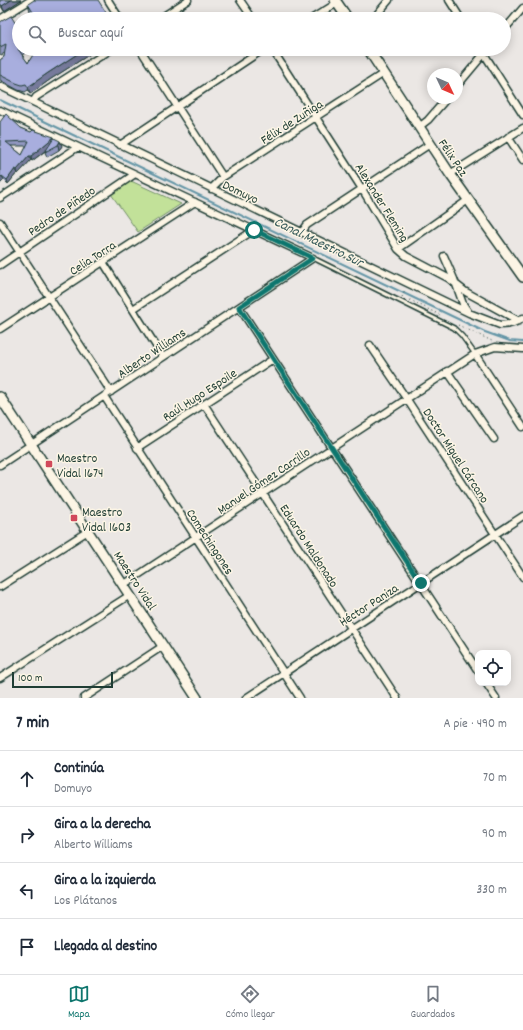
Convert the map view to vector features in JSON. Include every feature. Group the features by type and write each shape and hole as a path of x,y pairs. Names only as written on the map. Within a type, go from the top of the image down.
{"main road":[{"path":"336,1 343,12"},
{"name":"Félix Paz","path":"372,56 450,174 523,277"},
{"name":"Maestro Vidal","path":"0,397 163,646 194,697"}],"street":[{"path":"12,12 31,0"},
{"path":"108,0 116,12"},
{"path":"170,12 188,0"},
{"path":"240,0 248,12"},
{"path":"379,12 389,0"},
{"path":"449,0 457,12"},
{"path":"321,12 336,1"},
{"path":"511,22 523,8"},
{"path":"0,20 12,12"},
{"path":"33,102 36,98 101,56"},
{"path":"144,56 223,177"},
{"path":"120,145 176,106 253,56"},
{"name":"Alexander Fleming","path":"277,56 362,189 398,249 406,256 448,278 466,292 521,320"},
{"path":"463,78 480,56"},
{"path":"487,56 523,116"},
{"name":"Félix de Zuñiga","path":"211,189 223,177 384,74"},
{"name":"Domuyo","path":"0,86 469,314 496,324 505,325 521,320"},
{"path":"419,127 428,120 442,104"},
{"path":"0,110 313,258"},
{"path":"450,174 523,128"},
{"path":"508,137 523,160"},
{"path":"301,233 307,225 430,144"},
{"path":"0,198 78,148"},
{"name":"Pedro de Piñedo","path":"0,265 135,174"},
{"path":"398,249 468,200"},
{"name":"Celia Torra","path":"0,329 195,202"},
{"path":"0,222 111,392"},
{"path":"133,309 254,230"},
{"path":"444,256 463,304 469,314"},
{"name":"Alberto Williams","path":"0,465 313,258"},
{"path":"103,262 163,357"},
{"path":"239,307 475,665"},
{"name":"Doctor Miguel Cárcano","path":"370,345 523,577"},
{"name":"Manuel Gómez Carrillo","path":"123,585 447,370 475,354 495,347 523,349"},
{"path":"475,354 523,427"},
{"name":"Raúl Hugo Espoile","path":"137,448 273,359"},
{"path":"447,370 494,440"},
{"name":"Comechingones","path":"104,396 300,698"},
{"name":"Eduardo Maldonado","path":"204,404 397,698"},
{"name":"Héctor Paniza","path":"246,698 523,516"},
{"path":"0,588 88,531"},
{"path":"0,678 130,595"},
{"path":"84,698 163,646"},
{"path":"488,686 496,698"}],"lane":[{"path":"313,258 454,328 475,354"}],"path":[{"path":"402,296 406,290"}],"green space":[{"path":"131,181 181,204 138,232 111,194"}],"building":[{"path":"0,0 11,0 2,6"},
{"path":"34,0 98,0 106,12 33,12 28,4"},
{"path":"11,16 12,18 12,56 23,56 28,63 32,56 74,56 28,87 26,84 22,85 16,83 0,75 0,60 4,57 6,44 0,47 0,22"},
{"path":"6,114 21,128 31,132 33,130 54,137 31,156 29,156 17,170 15,169 7,180 2,176 0,178 0,122","holes":["29,141 22,155 6,142"]},
{"path":"54,138 60,141 58,145 45,152"}],"waterway":[{"name":"Canal Maestro Sur","path":"0,100 485,332 510,341 523,342"}],"place":[{"name":"Maestro Vidal 1674","path":"49,464"},
{"name":"Maestro Vidal 1603","path":"74,518"}],"route":[{"path":"254,230 313,258 239,307 421,583"}]}
